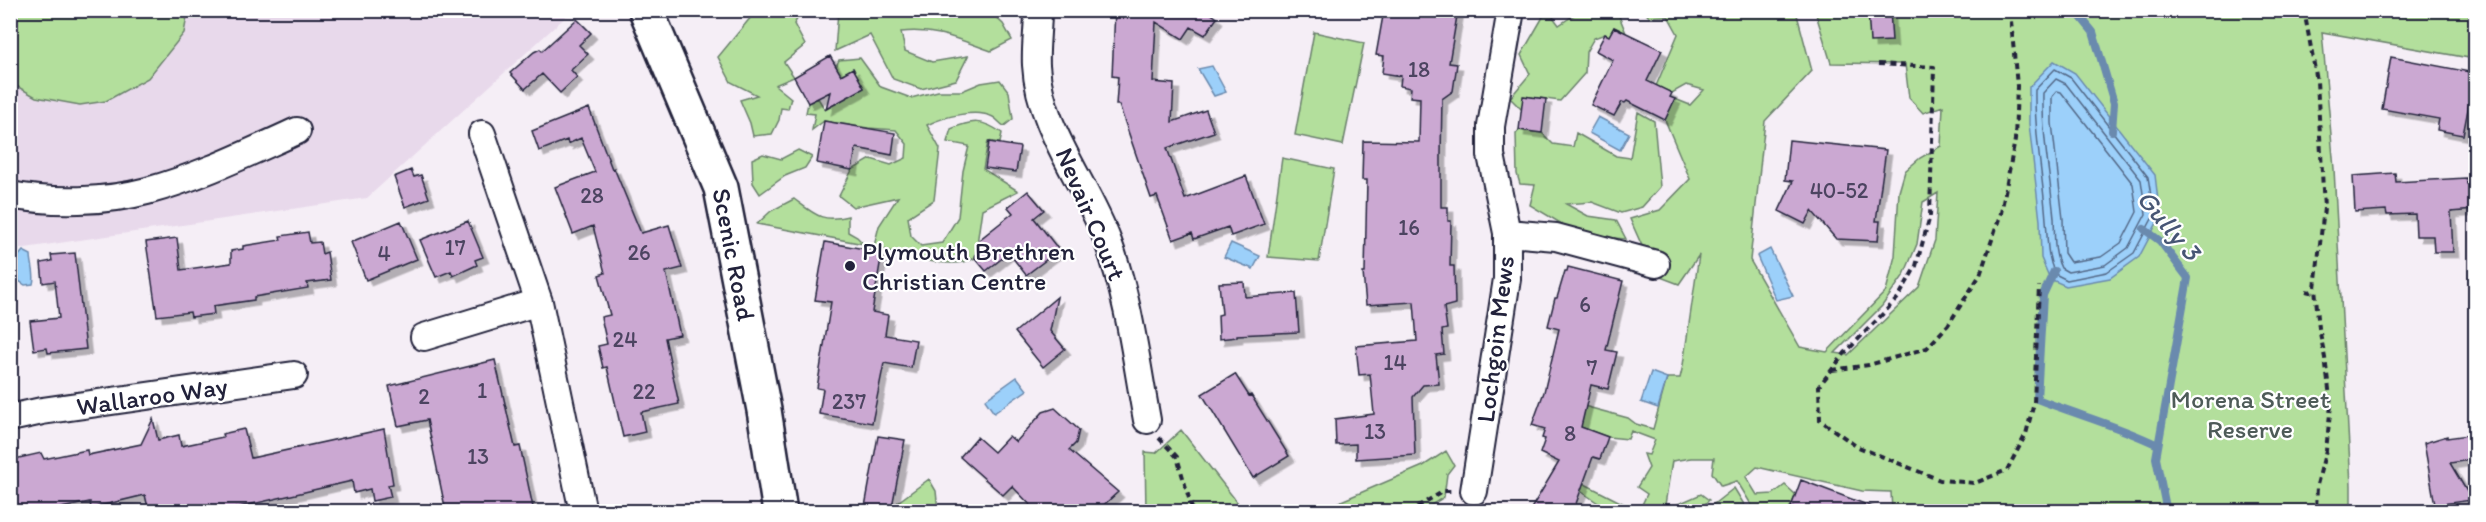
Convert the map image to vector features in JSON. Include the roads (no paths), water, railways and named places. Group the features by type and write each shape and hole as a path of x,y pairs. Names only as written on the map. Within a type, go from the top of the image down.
{"main road":[{"name":"Scenic Road","path":"646,10 721,188 763,401 780,512"}],"street":[{"name":"Nevair Court","path":"1038,10 1036,66 1042,98 1052,127 1084,188 1107,241 1124,291 1147,420"},
{"name":"Lochgoin Mews","path":"1474,491 1507,279 1507,233 1491,155 1491,126 1511,10"},
{"path":"10,195 38,201 93,199 146,191 222,164 297,131"},
{"path":"482,134 539,302 583,512"},
{"path":"1507,233 1556,237 1656,264"},
{"path":"424,337 539,302"},
{"name":"Wallaroo Way","path":"10,418 42,411 294,375"}],"water":[{"path":"2054,61 2075,73 2155,175 2160,217 2139,257 2110,278 2066,286 2050,279 2041,258 2040,221 2029,124 2029,87"},
{"path":"1212,66 1226,92 1214,96 1198,69"},
{"path":"1598,117 1629,133 1620,150 1589,133"},
{"path":"1231,243 1260,256 1253,269 1224,257"},
{"path":"1770,249 1793,296 1776,300 1757,256"},
{"path":"23,251 31,255 33,284 25,285 19,281 16,259"},
{"path":"1651,372 1667,378 1658,408 1641,402"},
{"path":"1017,377 1027,390 994,413 985,400"}],"waterway":[{"name":"Gully 3","path":"2075,10 2093,32 2114,103 2112,131"},
{"name":"Gully 3","path":"2144,229 2160,241 2188,278 2156,458 2167,512"},
{"path":"2054,271 2043,295 2037,399 2158,445"}],"place":[{"name":"Plymouth Brethren Christian Centre","path":"850,266"}],"park label":[{"name":"Morena Street Reserve","path":"2250,414"}]}
